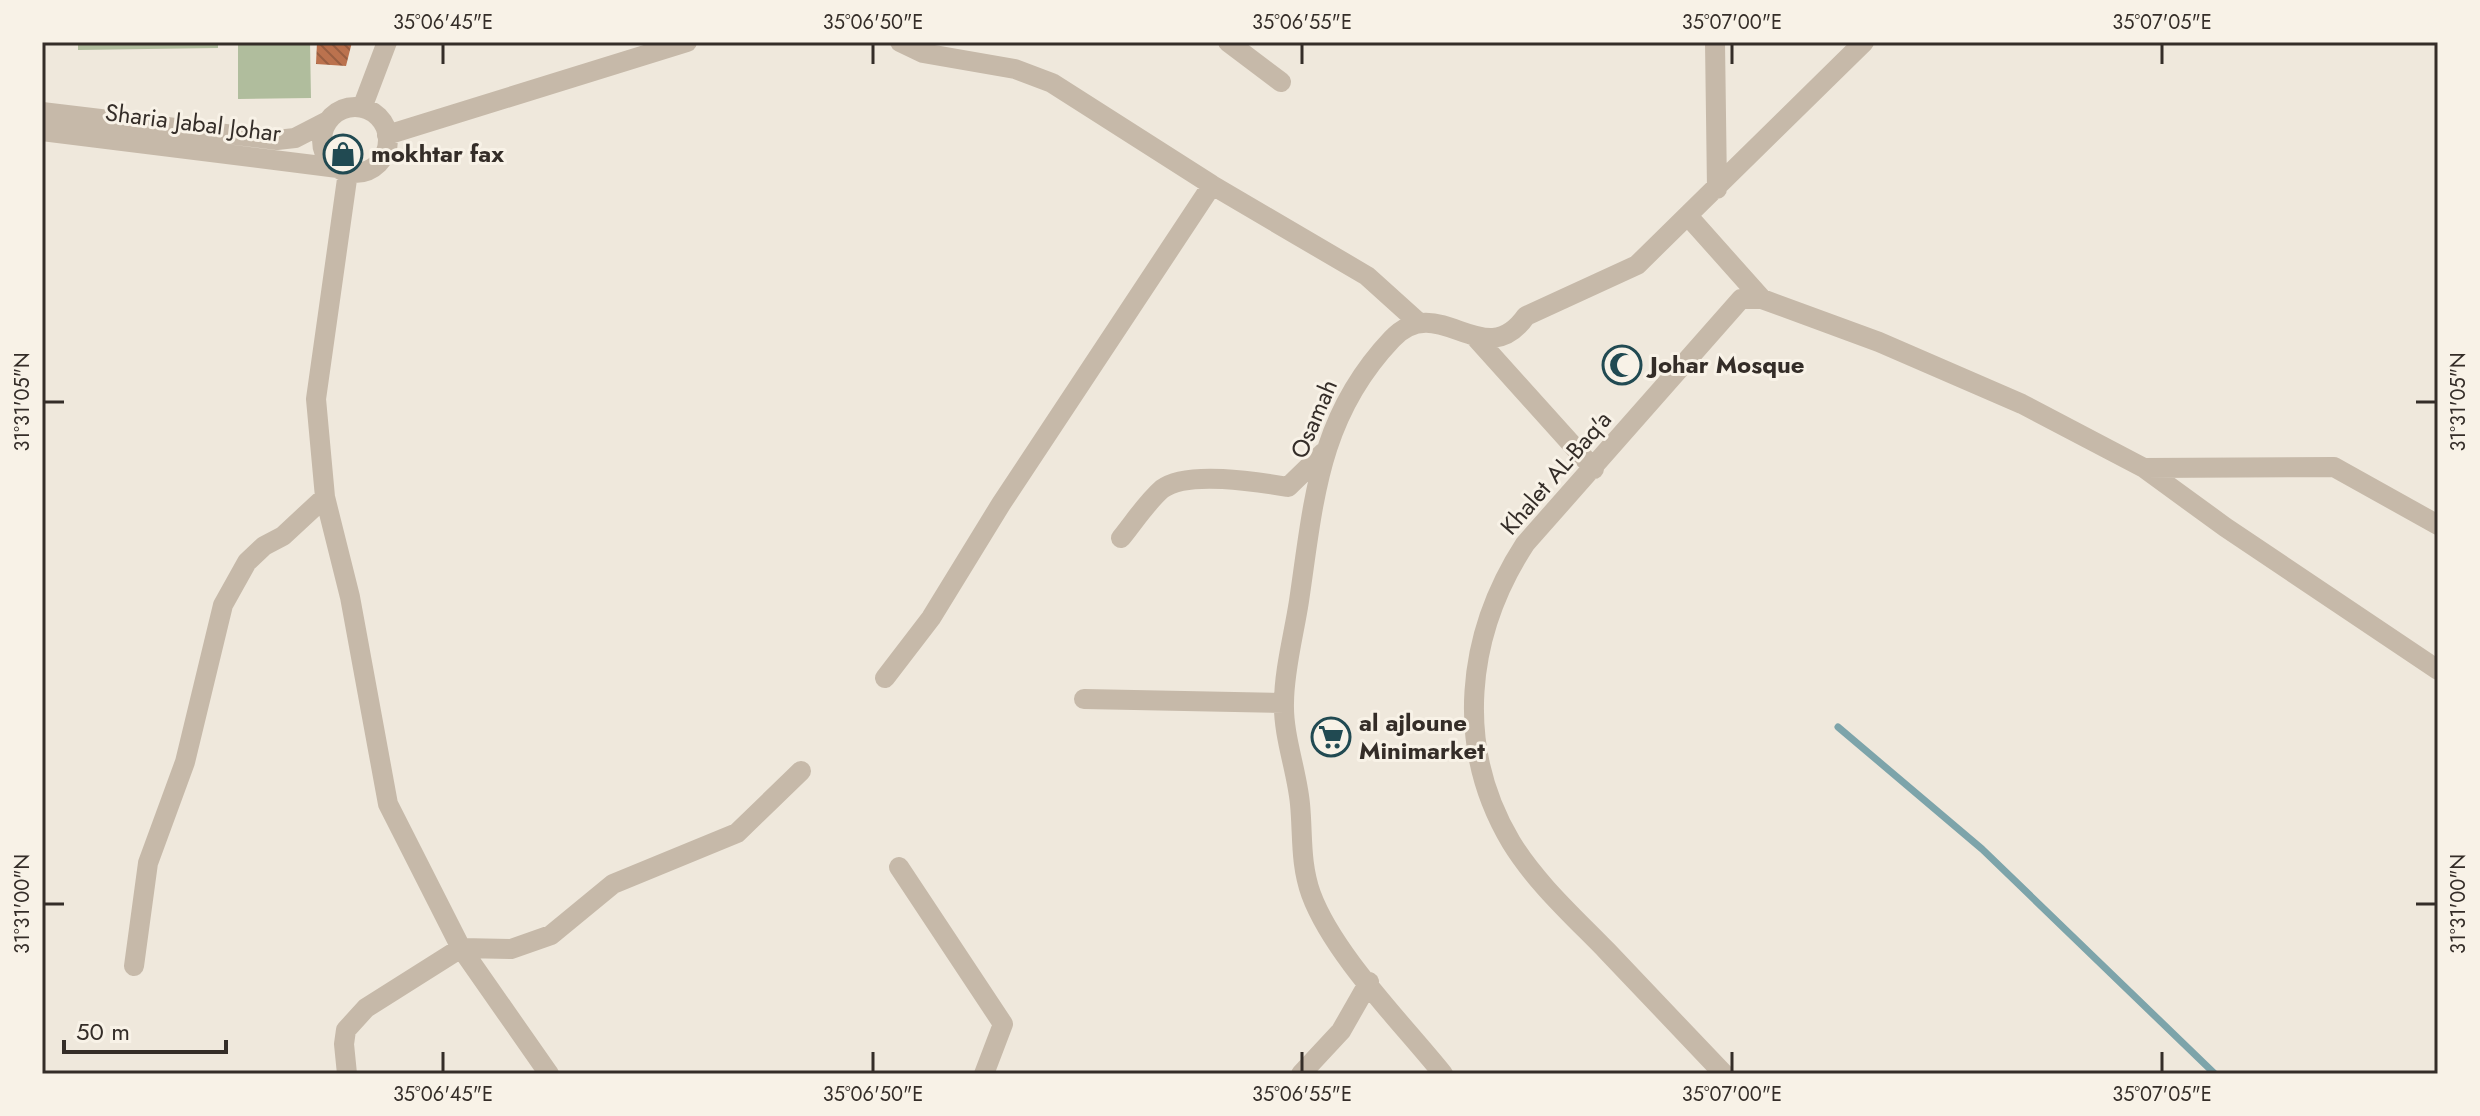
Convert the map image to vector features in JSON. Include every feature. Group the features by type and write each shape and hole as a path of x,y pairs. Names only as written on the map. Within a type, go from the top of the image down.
{"street":[{"path":"362,108 387,42"},
{"path":"387,135 622,52 687,42"},
{"path":"900,42 923,53 1034,75 1367,276 1418,322 1446,324 1477,339 1594,469"},
{"path":"1228,42 1281,82"},
{"path":"1715,42 1717,189"},
{"path":"1477,339 1502,336 1516,328 1526,316 1637,265 1864,42"},
{"path":"362,108 378,118 387,135 380,161 366,171 343,170 322,147 328,121 343,109 362,108"},
{"name":"Sharia Jabal Johar","path":"42,112 277,140 295,138 328,121"},
{"name":"Sharia Jabal Johar","path":"42,131 343,170"},
{"path":"343,170 316,399 325,497 350,597 388,804 461,948 549,1074"},
{"path":"885,678 931,618 1001,504 1212,185"},
{"path":"1688,216 1762,299 1879,342 2022,404 2144,468 2438,670"},
{"name":"Khalet AL-Baq'a","path":"1724,1074 1527,865 1499,820 1481,770 1473,691 1488,616 1525,544 1741,299 1762,299"},
{"name":"Osamah","path":"1418,322 1395,335 1362,375 1335,423 1324,452 1312,504 1284,703 1301,807 1301,850 1311,894 1332,934 1443,1074"},
{"path":"1121,538 1164,487 1199,480 1242,480 1288,487 1324,452"},
{"path":"2144,468 2334,467 2438,525"},
{"path":"134,966 148,863 185,762 223,605 247,562 264,546 283,536 325,497"},
{"path":"1084,699 1284,703"},
{"path":"347,1074 344,1037 353,1018 461,948 511,949 551,935 613,884 737,833 801,771"},
{"path":"899,867 1003,1024 984,1074"},
{"path":"1301,1074 1341,1031 1369,982"}],"green space":[{"path":"78,42 218,42 218,48 78,50"},
{"path":"238,42 310,42 311,98 238,99"}],"building":[{"path":"317,42 352,42 346,66 316,64"}],"waterway":[{"path":"1838,727 1982,849 2215,1074"}],"place":[{"name":"mokhtar fax","path":"343,154"},
{"name":"Johar Mosque","path":"1622,365"},
{"name":"al ajloune Minimarket","path":"1331,737"}]}
